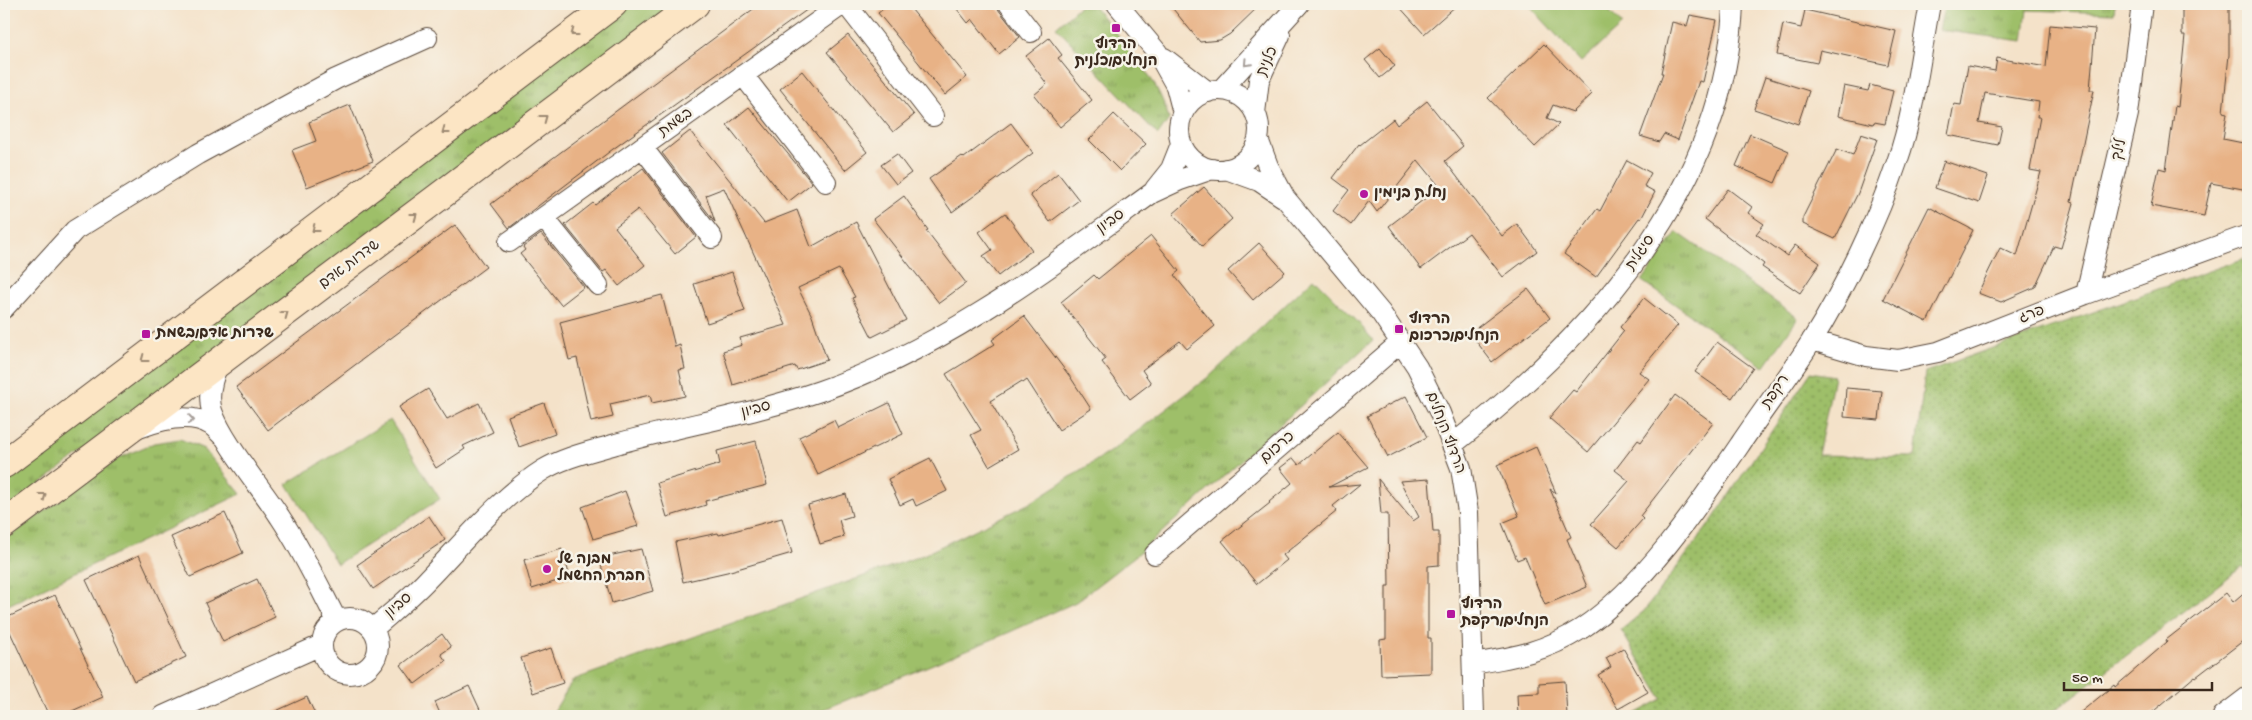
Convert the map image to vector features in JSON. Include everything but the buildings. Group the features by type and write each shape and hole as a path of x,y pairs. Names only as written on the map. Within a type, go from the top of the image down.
{"street":[{"path":"4,464 613,4"},
{"name":"שדרות אדם","path":"4,524 128,433 695,4"},
{"path":"844,4 933,116"},
{"name":"בשמת","path":"509,242 844,4"},
{"path":"1009,4 1031,32"},
{"path":"1117,4 1157,52 1176,86 1183,113 1179,134 1188,156 1199,164 1219,169 1237,166 1254,150 1258,139 1259,126 1255,113 1241,97 1214,91 1157,52"},
{"name":"סיגלית","path":"1452,445 1502,406 1563,347 1625,276 1666,218 1699,154 1718,96 1732,34 1733,4"},
{"name":"רקפת","path":"1473,664 1525,656 1553,645 1582,628 1615,601 1660,554 1708,492 1812,340 1853,264 1898,162 1914,97 1930,4"},
{"name":"לילך","path":"2086,294 2128,114 2142,4"},
{"name":"כלנית","path":"1214,91 1295,9"},
{"name":"כלנית","path":"1255,113 1259,80 1295,9"},
{"path":"4,308 75,230 198,154 336,79 427,38"},
{"path":"743,76 826,182"},
{"path":"1183,113 1198,96 1214,91"},
{"name":"הרדוף הנחלים","path":"1258,139 1268,166 1285,198 1380,312 1417,367 1440,413 1461,468 1468,512 1474,716"},
{"name":"סביון","path":"1152,193 1171,170 1182,144"},
{"path":"642,147 712,238"},
{"name":"הרדוף הנחלים","path":"1219,169 1258,180 1285,198"},
{"name":"סביון","path":"372,629 425,583 488,515 544,469 585,453 657,432 748,413 820,392 884,367 939,339 997,303 1152,193 1180,180 1219,169"},
{"path":"544,218 598,285"},
{"name":"פרג","path":"1812,340 1851,353 1898,360 1938,352 2086,294 2248,235"},
{"name":"כרכום","path":"1154,554 1401,342"},
{"path":"220,363 210,385 212,412 228,441 286,526 337,621"},
{"path":"128,433 152,423 191,418 211,425 228,441"},
{"path":"346,618 356,618 365,622 372,629 377,638 378,651 375,660 360,673 342,674 334,670 322,654 323,635 329,626 337,621 346,618"},
{"path":"163,716 321,645"},
{"path":"2223,716 2248,696"}],"green space":[{"path":"626,4 677,4 4,511 4,473"},
{"path":"1082,4 1092,4 1137,58 1156,87 1169,119 1158,135 1056,27"},
{"path":"1528,4 1603,4 1622,25 1581,62"},
{"path":"1945,4 2115,4 2114,13 2027,10 2023,41 1939,30"},
{"path":"1677,232 1798,318 1764,367 1642,281"},
{"path":"2248,257 2248,572 2243,566 2053,712 2056,716 1631,716 1662,699 1621,630 1644,611 1711,522 1811,372 1834,376 1818,455 1915,457 1925,372"},
{"path":"1314,278 1357,321 1373,340 1139,553 1076,602 1010,632 808,716 551,716 573,680 923,555 1030,503 1114,449 1211,375"},
{"path":"390,420 440,499 337,564 287,484"},
{"path":"180,439 204,449 241,494 4,607 4,540 119,458 154,443"}],"place":[{"name":"הרדוף הנחלים/כלנית","path":"1116,28"},
{"name":"נחלת בנימין","path":"1364,194"},
{"name":"הרדוף הנחלים/כרכום","path":"1399,329"},
{"name":"שדרות אדם/בשמת","path":"146,334"},
{"name":"מבנה של חברת החשמל","path":"547,569"},
{"name":"הרדוף הנחלים/רקפת","path":"1451,614"}]}
